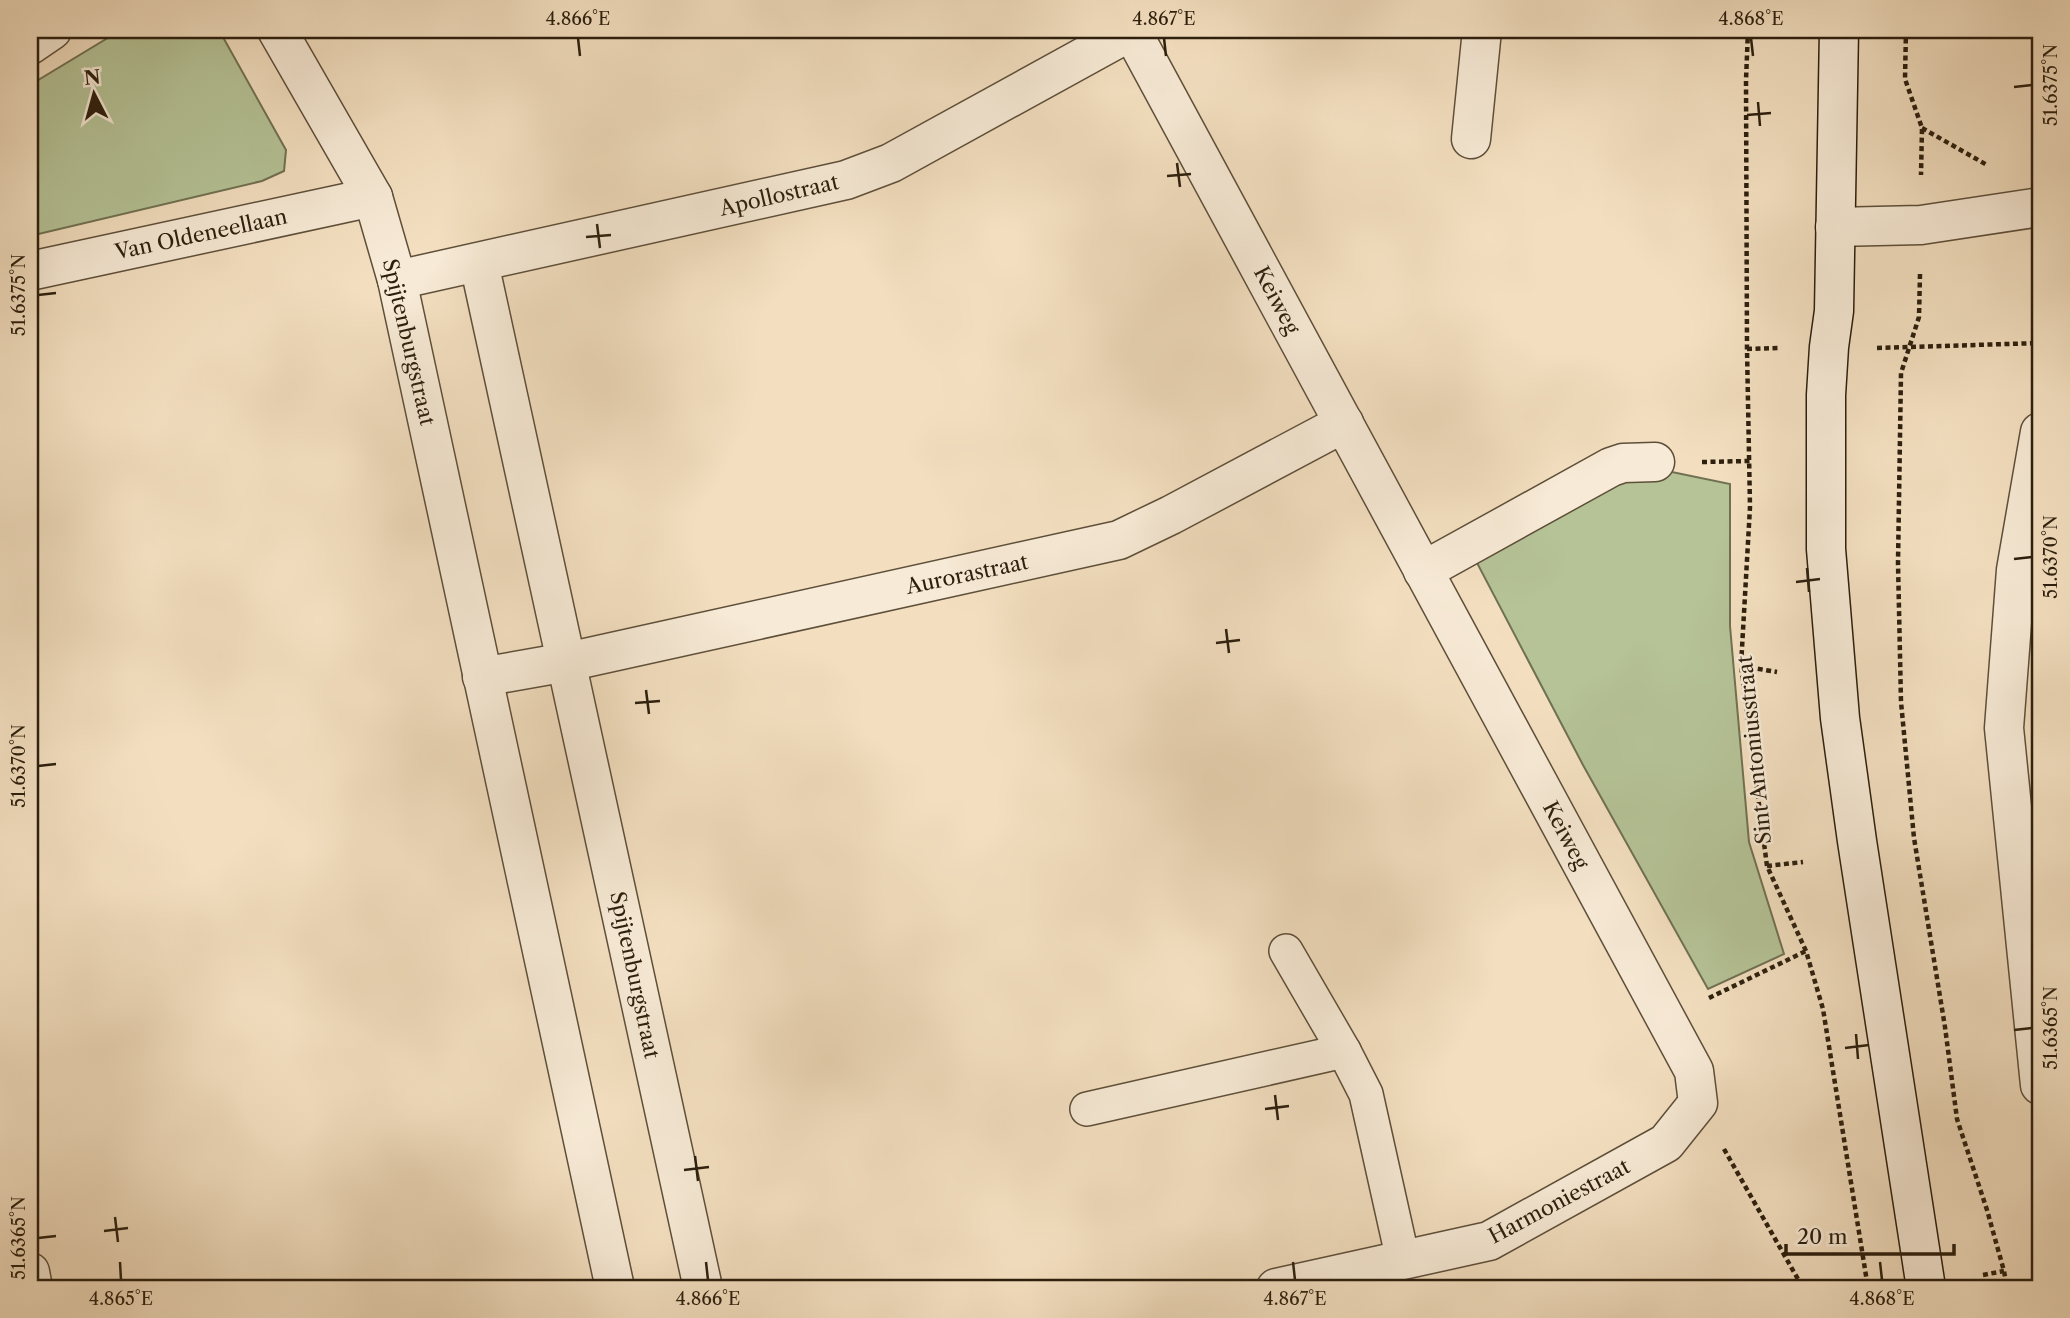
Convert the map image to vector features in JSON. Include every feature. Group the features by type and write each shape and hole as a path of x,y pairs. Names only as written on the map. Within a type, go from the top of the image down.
{"street":[{"path":"30,45 52,30"},
{"name":"Spijtenburgstraat","path":"277,30 373,197 397,280 615,1288"},
{"name":"Apollostraat","path":"397,280 846,180 891,163 1131,30"},
{"name":"Keiweg","path":"1131,30 1694,1071 1698,1103"},
{"path":"1471,139 1482,30"},
{"path":"1839,30 1834,311 1826,396 1826,549 1840,718 1926,1288"},
{"name":"Van Oldeneellaan","path":"30,271 373,197"},
{"path":"1835,227 1921,225 2040,206"},
{"name":"Spijtenburgstraat","path":"479,263 703,1288"},
{"name":"Aurorastraat","path":"567,662 1119,541 1344,424"},
{"path":"2040,432 2016,570 2004,728 2040,1085"},
{"path":"1423,571 1611,467 1623,463 1656,462"},
{"path":"482,677 567,662"},
{"name":"Harmoniestraat","path":"1276,1288 1489,1241 1666,1143 1698,1103"},
{"path":"30,1272 33,1288"}],"lane":[{"path":"1286,951 1366,1094 1402,1260"},
{"path":"1087,1109 1344,1051"}],"path":[{"name":"Sint Antoniusstraat","path":"1748,30 1747,349 1751,507 1741,666 1767,866 1806,951 1823,1009 1868,1288"},
{"path":"1906,30 1905,79 1922,128 1919,317 1901,373 1898,563 1901,702 1912,811 1957,1119 1987,1210 2007,1288"},
{"path":"1922,128 1990,168"},
{"path":"1747,349 2040,343"},
{"path":"1741,666 1777,672"},
{"path":"1767,866 1803,862"},
{"path":"1666,1019 1806,951"},
{"path":"1698,1103 1803,1288"},
{"path":"1983,1275 2004,1271"}],"green space":[{"path":"121,30 219,30 286,150 284,171 262,181 30,236 30,85"},
{"path":"1643,466 1730,484 1730,626 1749,842 1784,954 1708,989 1583,765 1476,561"}]}
